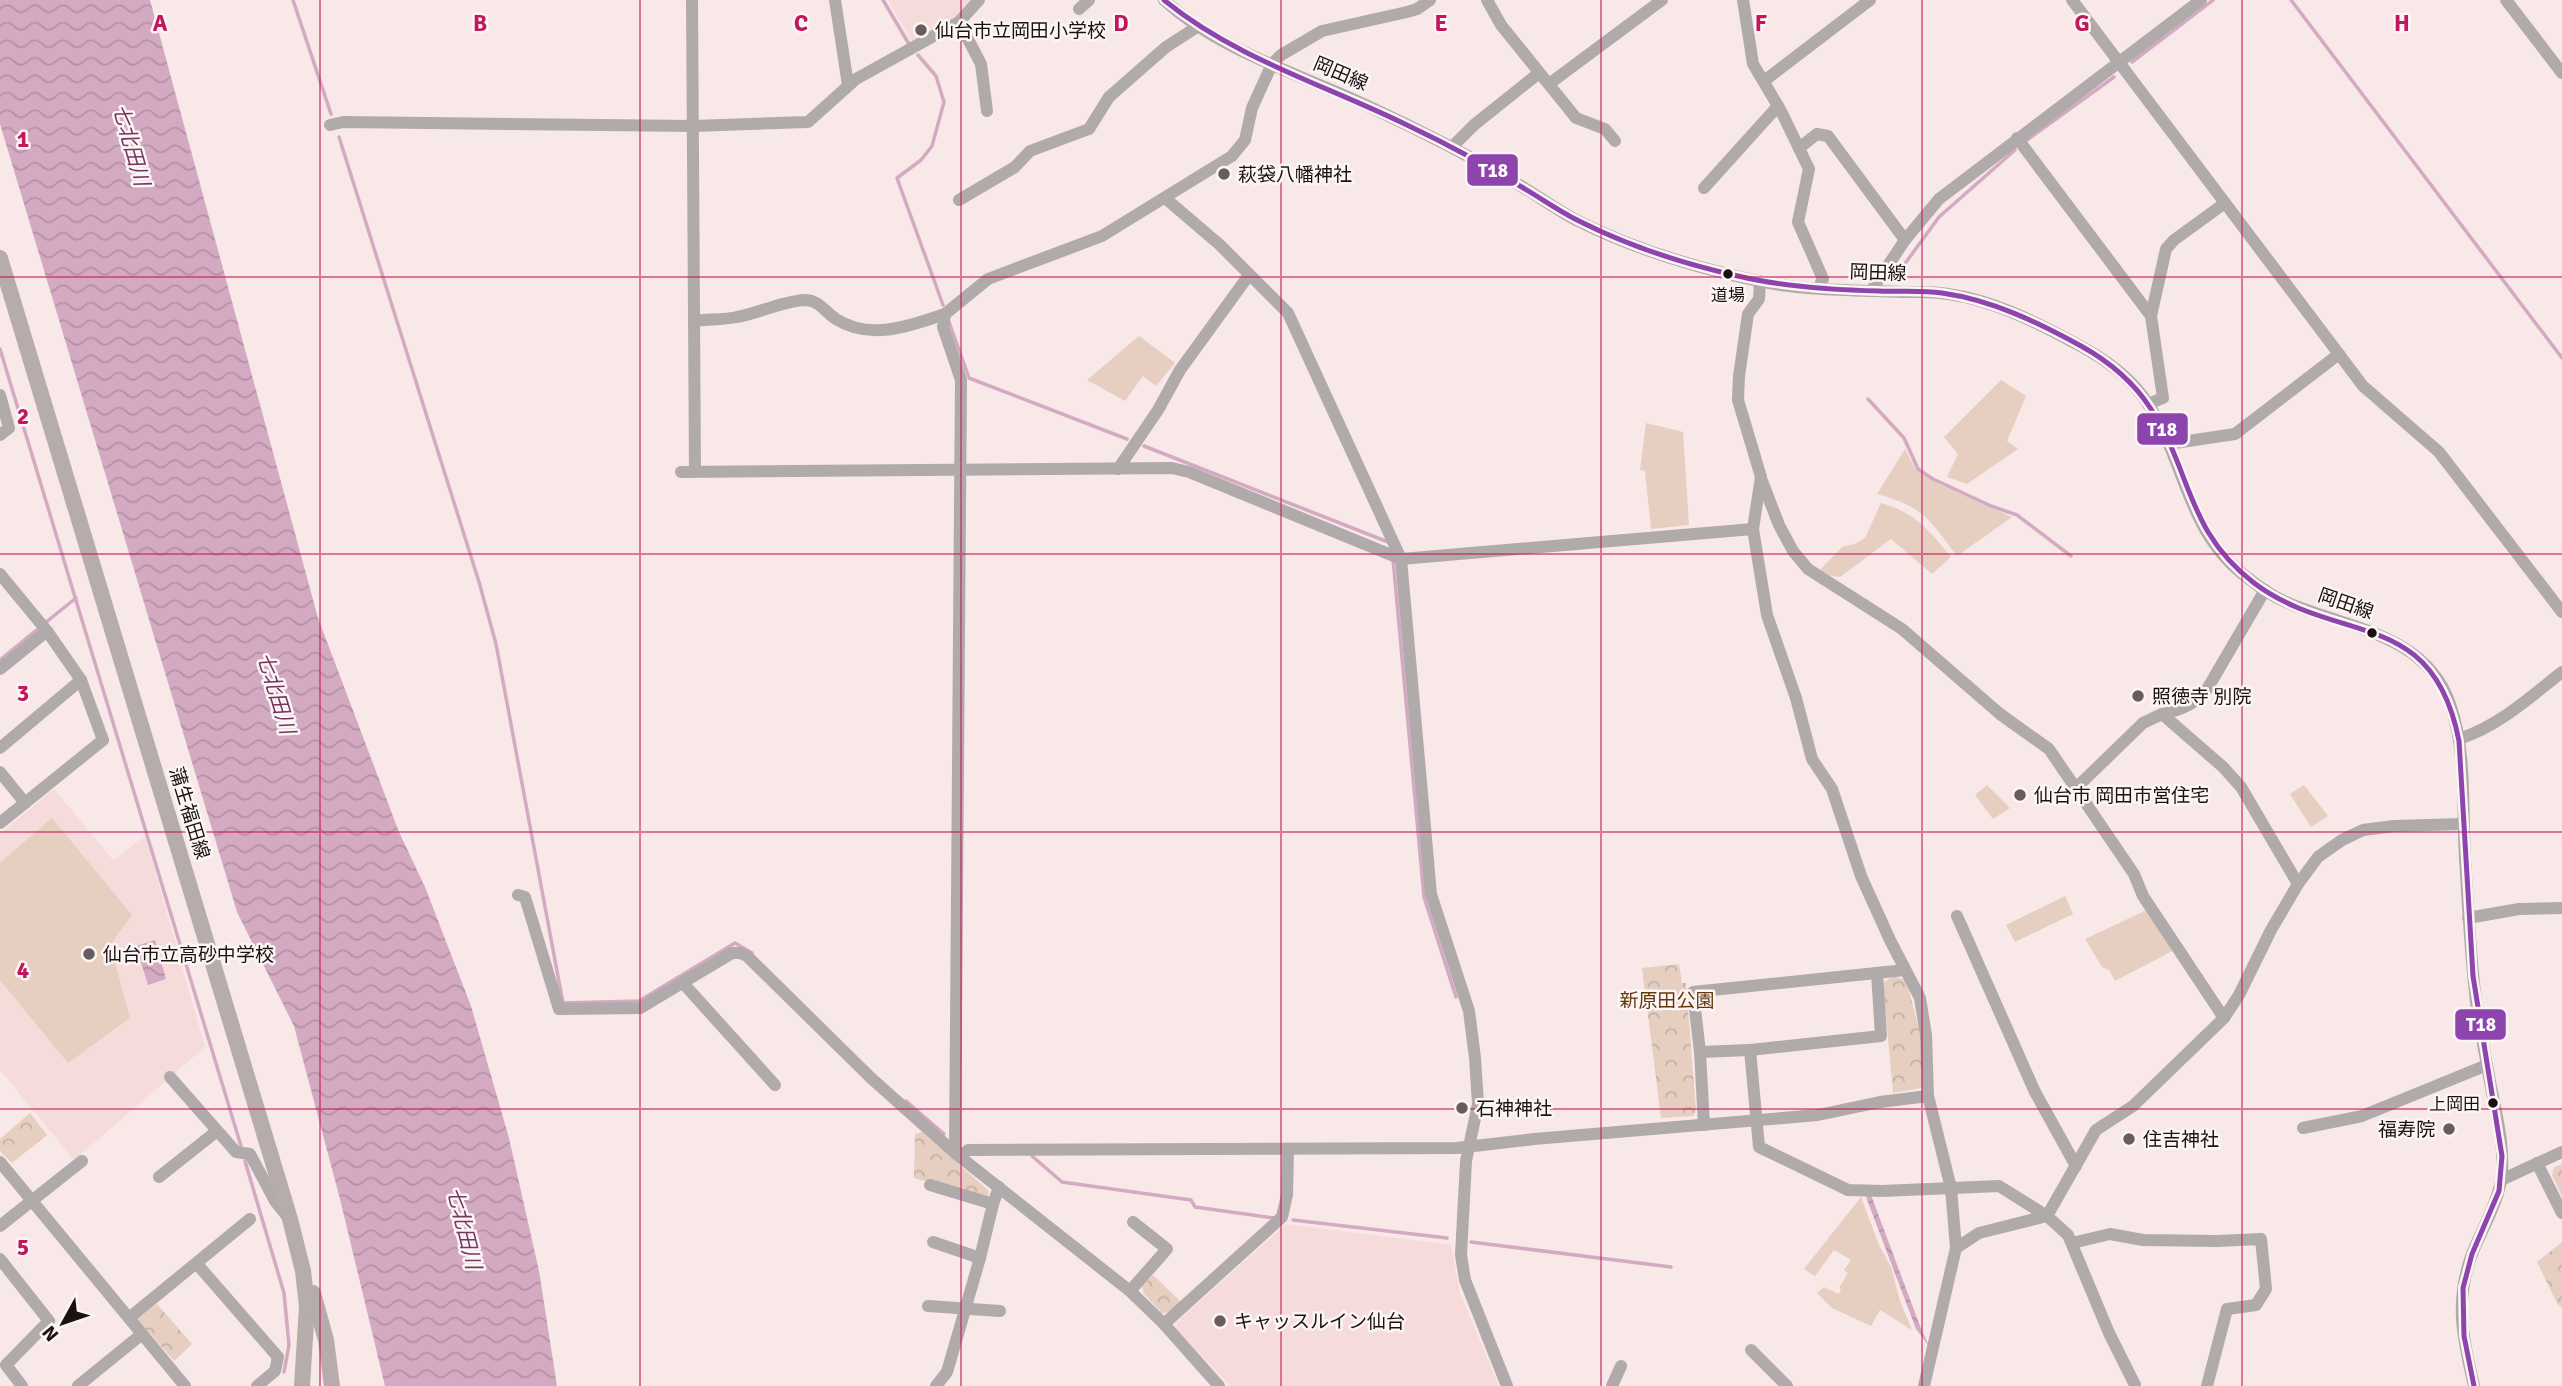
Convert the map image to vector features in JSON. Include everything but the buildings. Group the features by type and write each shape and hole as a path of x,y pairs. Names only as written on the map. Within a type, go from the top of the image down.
{"main road":[{"name":"蒲生福田線","path":"0,258 290,1219 303,1271 307,1306 302,1386"},
{"path":"303,1271 314,1295 332,1386"},
{"path":"306,1350 320,1351 328,1355"}],"street":[{"path":"692,0 695,472"},
{"path":"835,0 848,85"},
{"path":"330,125 357,122 693,126 808,122 848,85 959,22 979,0"},
{"path":"1079,9 1089,0"},
{"name":"岡田線","path":"1164,0 1197,27 1227,44 1366,104 1452,147 1571,218 1614,238 1760,281 1818,288 1947,293 1990,303 2105,361 2134,385 2148,404 2168,444 2201,526 2221,554 2243,575 2283,601 2402,646 2423,660 2447,695 2459,735 2468,918 2475,998 2501,1146 2501,1180"},
{"path":"694,321 736,317 803,300 815,301 834,318 853,329 880,331 916,324 945,314 988,279 1102,236 1232,156 1245,140 1252,108 1272,64 1281,55 1322,31 1407,12 1430,0"},
{"path":"1487,0 1501,25 1576,118 1605,129 1615,141"},
{"path":"1549,84 1662,0"},
{"path":"1743,0 1753,65 1778,106 1809,169 1798,222 1823,279 1818,288"},
{"path":"1764,81 1870,0"},
{"path":"2072,0 2363,386 2439,452 2562,612"},
{"path":"1871,291 1905,240 1939,199 2201,0"},
{"path":"2507,0 2562,73"},
{"path":"959,22 981,64 987,111"},
{"path":"959,200 1015,167 1030,151 1089,129 1109,97 1166,47 1197,27"},
{"path":"1452,147 1474,125 1539,73"},
{"path":"1704,188 1778,106"},
{"path":"1799,148 1817,134 1828,136 1905,240"},
{"path":"2017,138 2151,316"},
{"path":"1165,198 1220,246 1288,313 1401,559 1431,894 1469,1011 1475,1058 1478,1104 1469,1147 1461,1255 1465,1280 1507,1386"},
{"path":"2148,404 2163,398 2151,316 2166,248 2225,203"},
{"path":"1118,469 1158,410 1180,370 1249,275"},
{"path":"1760,281 1759,299 1748,314 1738,400 1761,477 1779,525 1793,551 1808,569 1902,628 2000,714 2049,749 2134,874 2143,896 2224,1018"},
{"path":"945,314 943,327 961,380 957,1155"},
{"path":"2168,444 2235,434 2339,354"},
{"path":"0,395 9,428 0,435"},
{"path":"681,472 1172,468 1189,472 1401,559 1753,529"},
{"path":"1761,477 1753,529 1767,615 1796,698 1812,759 1832,789 1861,876 1920,998 1926,1035 1928,1096 1951,1188 1956,1248 1924,1386"},
{"path":"0,574 44,627 82,680 103,740 0,823"},
{"path":"2076,788 2143,723 2196,702 2206,691 2265,590"},
{"path":"0,668 44,627"},
{"path":"2459,735 2470,736 2510,713 2562,672"},
{"path":"0,748 82,680"},
{"path":"2162,714 2223,767 2241,787 2298,884"},
{"path":"0,772 25,803"},
{"path":"1956,1248 1979,1233 2046,1216 2095,1130 2133,1106 2224,1018 2298,884 2318,858 2342,840 2363,830 2394,826 2463,824"},
{"path":"518,895 525,897 559,1009 640,1008 732,954 747,956 872,1078 957,1155 1130,1291 1164,1324 1219,1386"},
{"path":"2468,918 2519,909 2562,908"},
{"path":"1957,916 2035,1093 2076,1166"},
{"path":"1704,1125 1693,992 1905,970"},
{"path":"1700,1052 1750,1050 1881,1036 1877,973"},
{"path":"683,983 775,1085"},
{"path":"1750,1050 1759,1147 1848,1190 1999,1186 2046,1216 2068,1235 2109,1333 2136,1386"},
{"path":"2303,1128 2362,1116 2487,1065"},
{"path":"170,1077 236,1152 250,1154 275,1201 290,1219"},
{"path":"957,1155 968,1150 1424,1150 1818,1115 1880,1102 1928,1096"},
{"path":"159,1177 217,1130"},
{"path":"1164,1324 1285,1213 1288,1149"},
{"path":"2474,1386 2462,1332 2461,1305 2470,1260 2501,1180 2562,1152"},
{"path":"0,1226 82,1161"},
{"path":"0,1162 185,1386"},
{"path":"2538,1163 2562,1213"},
{"path":"930,1185 993,1204"},
{"path":"936,1386 947,1371 999,1187"},
{"path":"130,1318 250,1219"},
{"path":"1130,1291 1167,1248 1133,1222"},
{"path":"2072,1243 2110,1234 2168,1241 2261,1239 2266,1289 2256,1305 2227,1309 2207,1386"},
{"path":"933,1242 980,1258"},
{"path":"0,1259 49,1321 6,1365 22,1386"},
{"path":"197,1264 278,1357 275,1371 257,1386"},
{"path":"928,1306 1000,1311"},
{"path":"78,1386 142,1334"},
{"path":"1751,1350 1787,1386"},
{"path":"1612,1386 1621,1366"}],"shaded area":[{"name":"仙台市立岡田小学校","path":"888,0 970,0 957,16 914,45"},
{"name":"仙台市立高砂中学校","path":"54,789 113,860 145,836 205,1047 74,1160 0,1070 0,834"},
{"path":"1286,1224 1451,1245 1460,1293 1499,1386 1231,1386 1176,1329 1177,1322"}],"green space":[{"path":"1139,336 1175,363 1156,386 1143,376 1125,401 1087,380"},
{"path":"2001,380 2026,396 2007,441 2018,449 1967,484 1947,477 1958,454 1944,437"},
{"path":"1646,423 1683,432 1689,525 1651,529 1645,471 1640,470"},
{"path":"1905,449 1916,470 1941,485 2012,517 1957,556 1924,516 1905,504 1877,494"},
{"path":"1881,503 1913,517 1951,557 1932,574 1891,539 1840,577 1820,570 1842,547 1865,538"},
{"path":"1987,785 2010,808 1993,819 1975,795"},
{"path":"2304,785 2328,816 2311,827 2290,794"},
{"path":"52,818 132,915 110,945 130,1018 68,1063 0,980 0,863"},
{"path":"2065,896 2073,914 2015,942 2006,925"},
{"path":"2149,909 2176,949 2115,981 2109,970 2102,967 2085,939"},
{"name":"新原田公園","path":"1679,964 1682,983 1686,983 1696,1110 1693,1116 1661,1118 1642,968"},
{"path":"1893,976 1906,980 1921,1036 1921,1088 1893,1093 1883,983"},
{"path":"30,1113 47,1135 12,1163 0,1151 0,1139"},
{"path":"922,1132 989,1191 987,1199 914,1178 915,1134"},
{"path":"2562,1164 2562,1196 2552,1175 2554,1167"},
{"path":"1861,1197 1879,1245 1891,1267 1900,1301 1912,1330 1880,1310 1871,1326 1832,1308 1817,1293 1824,1287 1839,1294 1839,1288 1848,1273 1844,1270 1851,1260 1834,1250 1815,1276 1804,1269"},
{"path":"2562,1242 2562,1308 2537,1262"},
{"path":"1153,1275 1181,1302 1170,1312 1162,1313 1144,1294 1142,1286"},
{"path":"157,1304 192,1344 174,1361 137,1319"}],"water":[{"name":"七北田川","path":"0,0 150,0 318,618 399,832 425,887 471,1006 509,1138 539,1271 557,1386 385,1386 340,1199 294,1026 237,912 0,124"},
{"path":"155,940 166,979 148,985 136,946"},
{"path":"1871,1195 1929,1346 1916,1329 1866,1197"}],"waterway":[{"path":"293,0 331,114"},
{"path":"883,0 909,44"},
{"path":"2132,62 2213,0"},
{"path":"2291,0 2562,358"},
{"path":"918,55 936,76 944,102 932,146 921,160 897,178 943,305"},
{"path":"2027,140 2114,77"},
{"path":"339,137 479,582 496,644 563,1003 639,1001 735,943 752,953"},
{"path":"1893,280 1939,217 2015,150"},
{"path":"949,322 969,378 1127,439"},
{"path":"0,349 241,1146"},
{"path":"1868,399 1904,438 1918,469 1933,479 1991,506 2017,515 2071,556"},
{"path":"1144,446 1388,542"},
{"path":"1393,559 1424,897 1456,997"},
{"path":"45,623 76,598"},
{"path":"0,660 39,628"},
{"path":"906,1101 944,1134"},
{"path":"1032,1156 1062,1182 1191,1200 1195,1207 1274,1218"},
{"path":"245,1161 284,1293 289,1345 284,1372"},
{"path":"1293,1220 1447,1238"},
{"path":"1471,1242 1671,1267"}],"transit line":[{"name":"T18","path":"1164,0 1192,21 1251,55 1423,133 1493,170 1573,218 1638,247 1698,266 1773,283 1843,290 1934,292 1961,296 2014,313 2064,337 2111,366 2129,381 2144,399 2175,455 2202,522 2232,563 2254,583 2286,602 2378,635 2405,648 2428,668 2446,698 2459,741 2473,976 2502,1156 2499,1191 2472,1254 2463,1288 2464,1336 2474,1386"}],"place":[{"name":"仙台市立岡田小学校","path":"921,30"},
{"name":"萩袋八幡神社","path":"1224,174"},
{"name":"道場","path":"1728,274"},
{"name":"照徳寺 別院","path":"2138,696"},
{"name":"仙台市 岡田市営住宅","path":"2020,795"},
{"name":"仙台市立高砂中学校","path":"89,954"},
{"name":"上岡田","path":"2493,1103"},
{"name":"石神神社","path":"1462,1108"},
{"name":"福寿院","path":"2449,1129"},
{"name":"住吉神社","path":"2129,1139"},
{"name":"キャッスルイン仙台","path":"1220,1321"}]}
